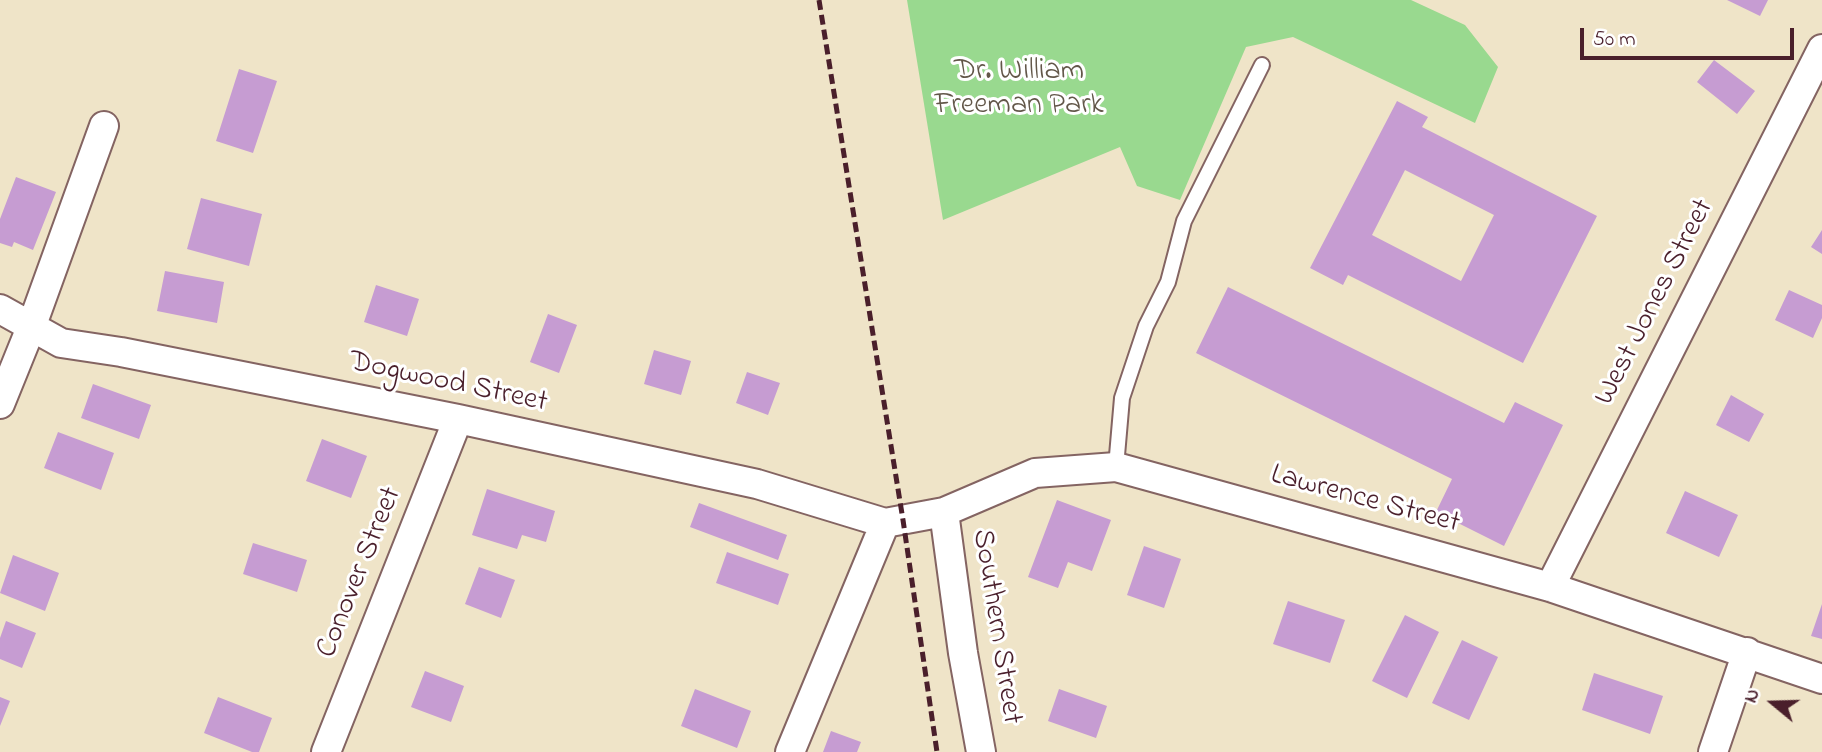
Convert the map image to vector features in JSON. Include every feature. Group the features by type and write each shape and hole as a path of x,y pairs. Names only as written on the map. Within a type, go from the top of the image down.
{"street":[{"name":"West Jones Street","path":"1549,587 1822,49"},
{"path":"0,404 32,325 104,126"},
{"name":"Dogwood Street","path":"0,310 61,343 121,352 458,419 757,484 885,523"},
{"name":"Conover Street","path":"326,752 458,419"},
{"name":"Lawrence Street","path":"885,523 944,512 1035,473 1116,467 1549,587 1822,679"},
{"name":"Southern Street","path":"944,512 963,653 981,752"},
{"path":"790,752 885,523"},
{"path":"1713,752 1747,652"}],"lane":[{"path":"1116,467 1122,398 1146,326 1168,282 1184,221 1262,65"}],"green space":[{"name":"Dr. William Freeman Park","path":"907,0 1411,0 1465,25 1498,67 1475,123 1293,37 1246,47 1180,200 1137,186 1120,147 943,220"}],"building":[{"path":"1727,0 1768,0 1760,16"},
{"path":"1714,60 1755,91 1737,114 1697,82"},
{"path":"239,69 277,81 253,153 216,141"},
{"path":"1397,101 1428,117 1422,127 1597,216 1523,363 1348,275 1343,285 1310,268","holes":["1405,170 1494,215 1461,281 1372,235"]},
{"path":"16,177 56,192 33,250 14,242 12,247 0,243 0,219"},
{"path":"201,198 262,214 249,266 187,249"},
{"path":"1822,230 1822,254 1811,247"},
{"path":"165,271 224,282 217,323 157,311"},
{"path":"376,285 419,299 407,336 364,322"},
{"path":"1228,287 1504,423 1515,402 1563,425 1504,546 1436,512 1452,479 1196,353"},
{"path":"1789,290 1822,305 1822,318 1813,338 1775,320"},
{"path":"548,314 577,325 559,373 530,362"},
{"path":"654,350 691,361 681,395 644,384"},
{"path":"747,372 780,383 768,415 736,403"},
{"path":"93,384 151,405 139,439 81,418"},
{"path":"1731,395 1764,414 1749,442 1716,425"},
{"path":"58,432 114,453 101,490 44,468"},
{"path":"322,439 367,456 351,498 306,481"},
{"path":"487,489 555,511 546,542 522,535 517,549 472,535"},
{"path":"1685,491 1738,515 1719,557 1666,533"},
{"path":"1057,500 1111,520 1092,571 1068,562 1058,588 1028,577"},
{"path":"699,503 787,535 778,560 690,527"},
{"path":"253,543 307,560 297,592 243,574"},
{"path":"1144,546 1181,559 1164,608 1127,595"},
{"path":"727,552 789,574 778,605 716,583"},
{"path":"13,555 59,573 45,611 0,593"},
{"path":"479,567 515,580 501,618 465,604"},
{"path":"1288,601 1345,620 1330,663 1273,644"},
{"path":"1822,604 1822,639 1811,636"},
{"path":"1405,615 1439,632 1407,698 1372,681"},
{"path":"6,621 36,633 22,668 0,659 0,638"},
{"path":"1462,640 1498,657 1469,720 1432,703"},
{"path":"425,671 464,686 451,722 411,707"},
{"path":"1594,673 1663,696 1650,734 1582,710"},
{"path":"695,689 751,711 737,748 681,726"},
{"path":"1059,689 1107,706 1096,738 1048,721"},
{"path":"0,697 10,701 0,726"},
{"path":"218,697 272,718 259,752 252,752 204,733"},
{"path":"831,731 861,742 857,752 823,752"}],"railway":[{"path":"819,0 903,520 937,752"}]}
